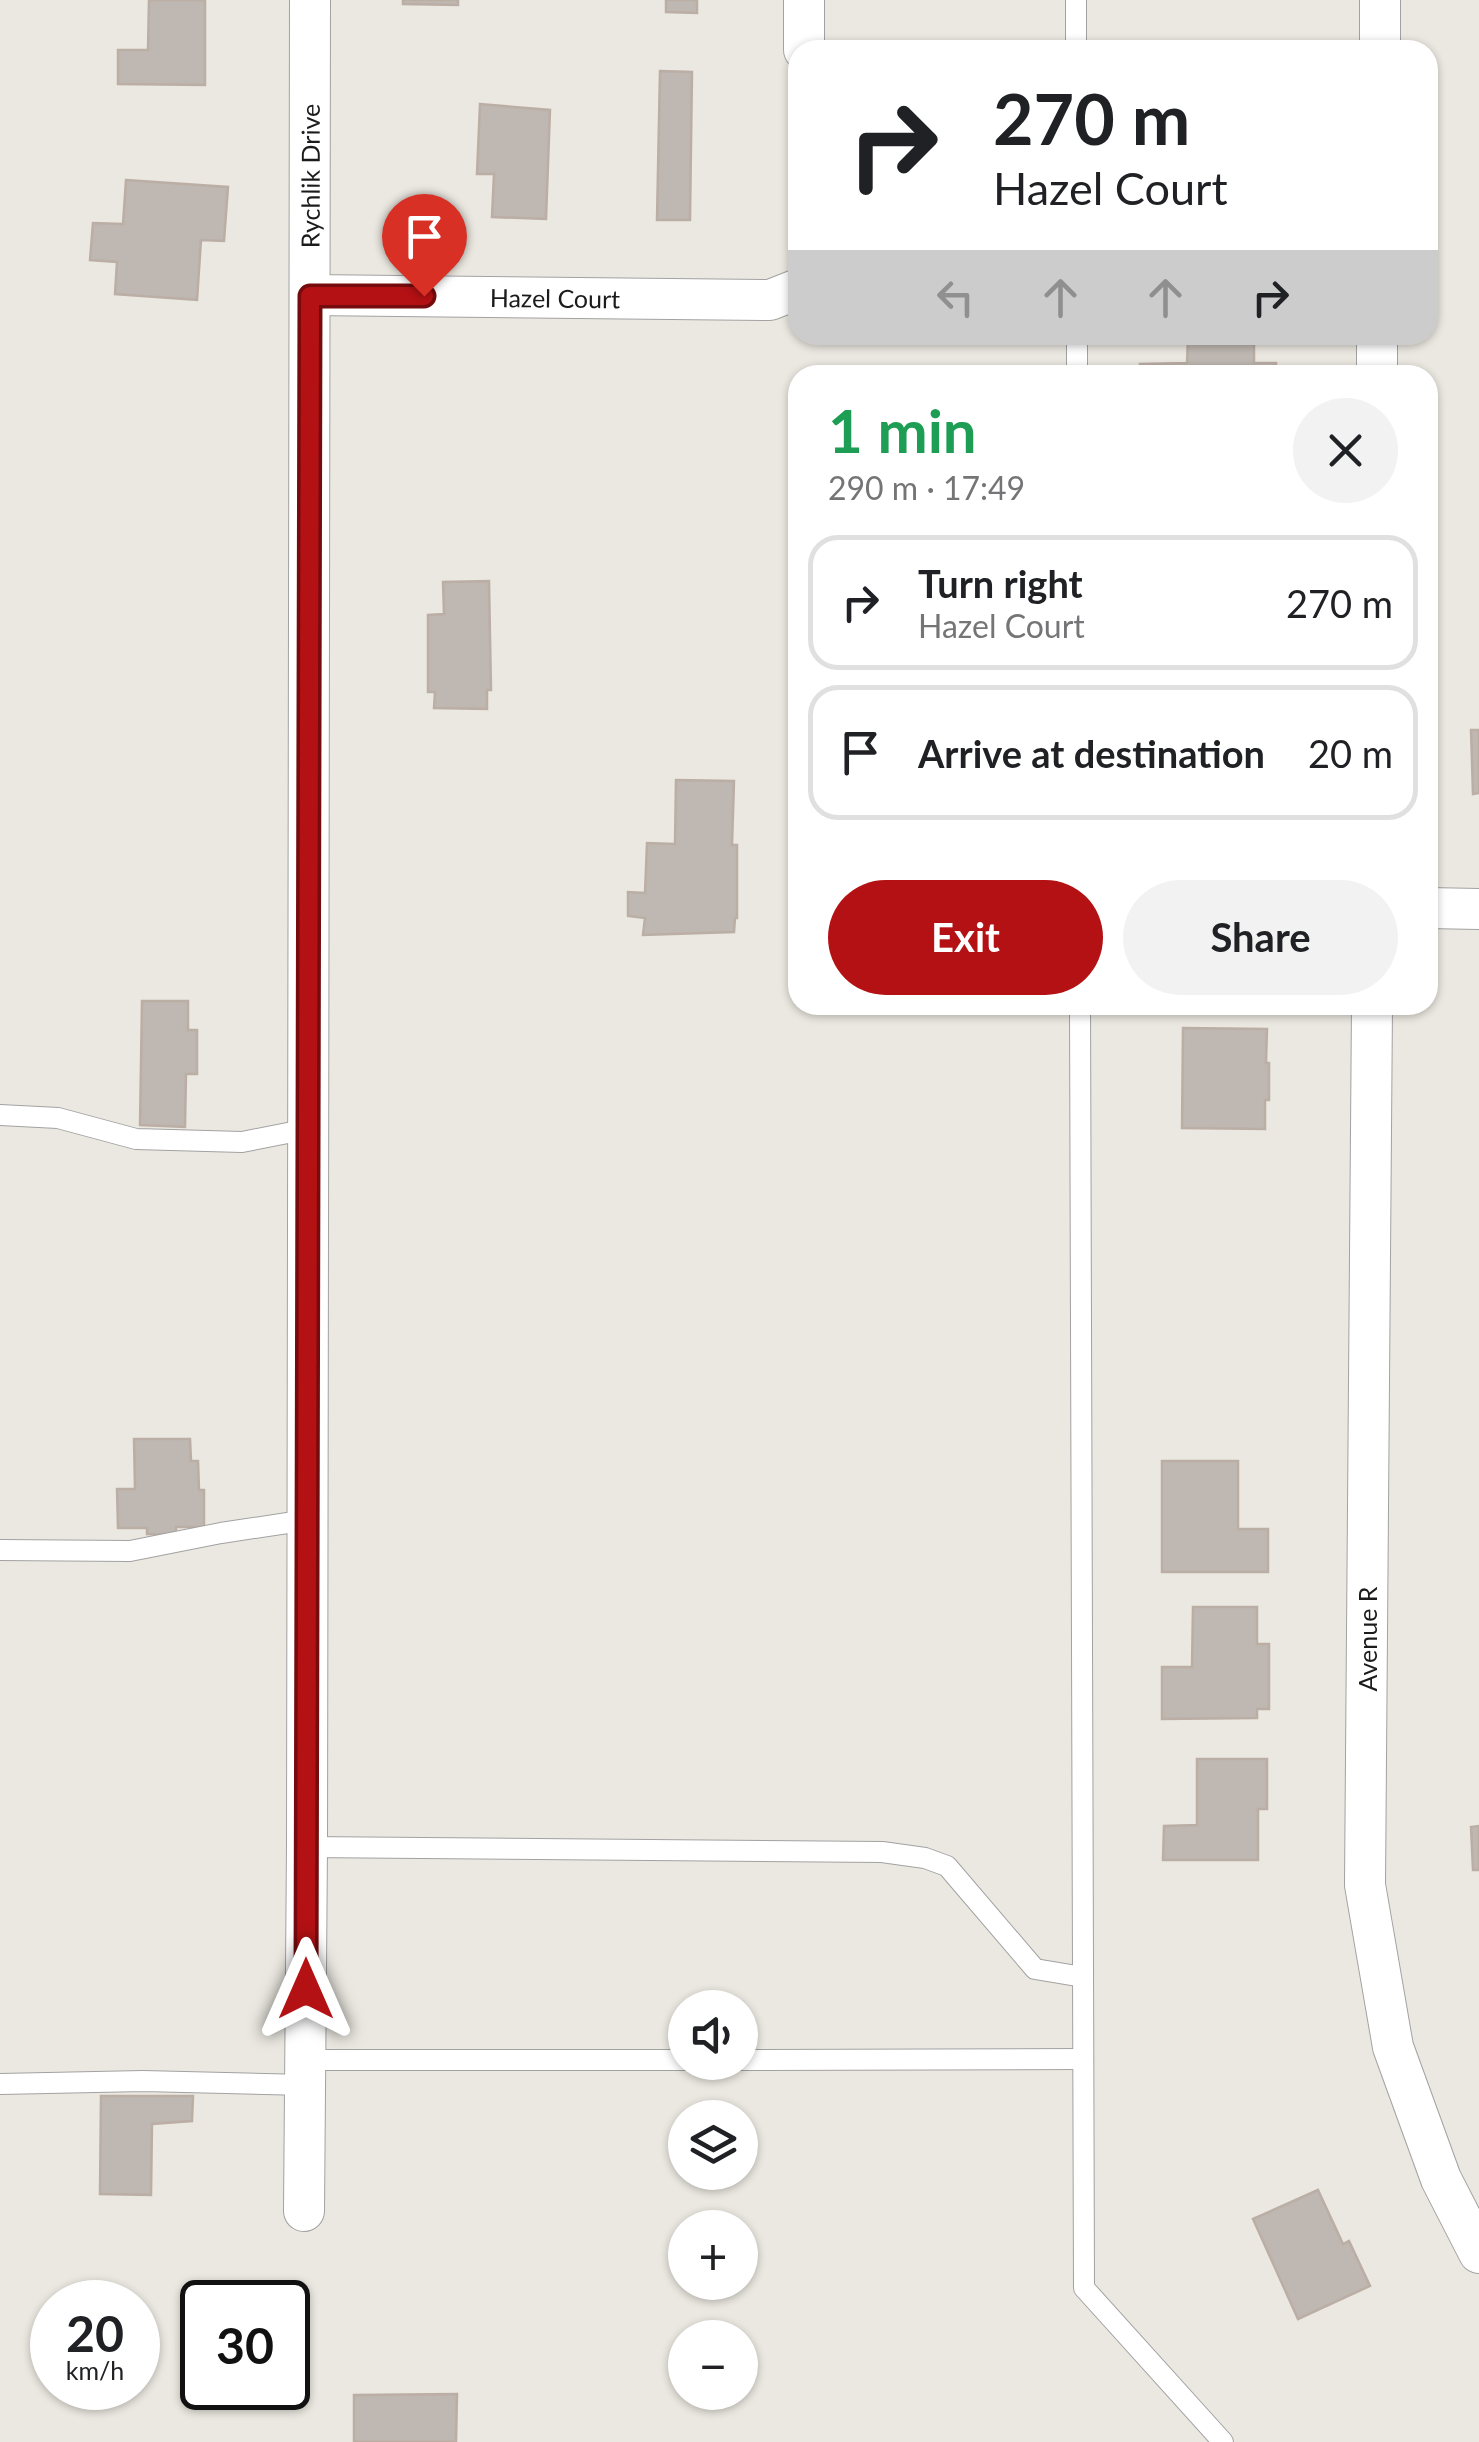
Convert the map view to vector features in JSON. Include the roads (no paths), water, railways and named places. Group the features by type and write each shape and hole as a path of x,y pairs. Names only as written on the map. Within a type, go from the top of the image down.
{"street":[{"name":"Rychlik Drive","path":"304,2211 310,0"},
{"path":"804,0 804,40"},
{"path":"1380,0 1380,40"},
{"name":"Hazel Court","path":"310,296 770,300 788,293"},
{"path":"1438,908 1479,909"},
{"name":"Avenue R","path":"1372,1015 1366,1885 1393,2047 1441,2178 1479,2252"}],"lane":[{"path":"1076,0 1076,40"},
{"path":"1080,1015 1084,2288 1223,2442"},
{"path":"0,1115 58,1118 136,1139 242,1142 308,1129"},
{"path":"0,1550 130,1552 307,1520"},
{"path":"307,1847 882,1852 925,1858 947,1866 1035,1969 1083,1978"},
{"path":"758,2060 1083,2059"},
{"path":"0,2084 144,2082 668,2061"}]}
